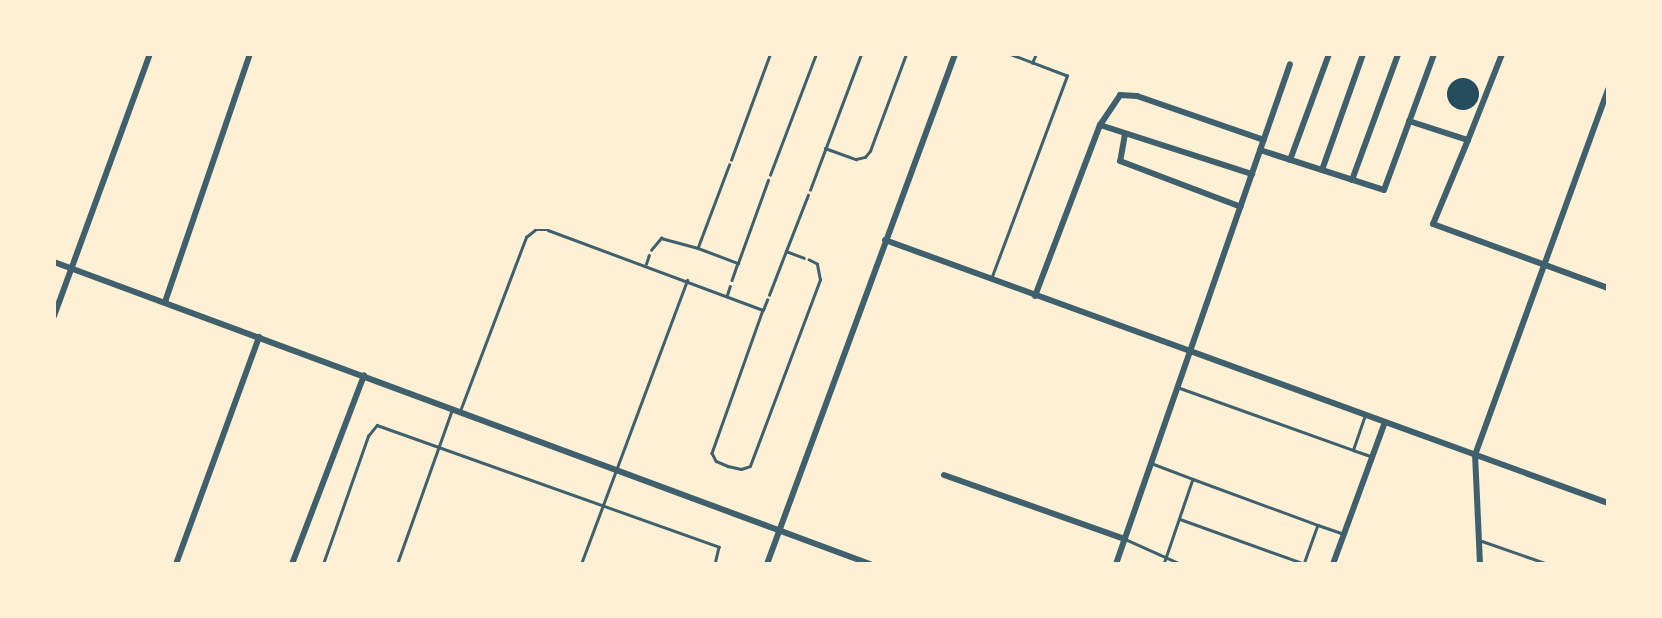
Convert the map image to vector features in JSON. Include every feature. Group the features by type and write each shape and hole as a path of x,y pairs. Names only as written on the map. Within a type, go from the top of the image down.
{"street":[{"path":"54,316 150,54"},
{"path":"164,302 250,54"},
{"path":"767,564 955,54"},
{"path":"1290,160 1329,54"},
{"path":"1322,170 1363,54"},
{"path":"1353,180 1398,54"},
{"path":"1260,150 1384,190 1434,54"},
{"path":"1502,54 1433,224 1608,288"},
{"path":"1116,564 1290,64"},
{"path":"1480,564 1475,455 1608,89"},
{"path":"1035,296 1100,125 1120,95 1137,96 1264,140"},
{"path":"1409,121 1468,140"},
{"path":"1100,125 1252,174"},
{"path":"1125,134 1120,161 1241,206"},
{"path":"885,240 1608,503"},
{"path":"54,262 870,564"},
{"path":"176,564 259,337"},
{"path":"292,564 364,375"},
{"path":"1333,564 1385,422"},
{"path":"944,475 1125,539"}],"lane":[{"path":"731,160 771,54"},
{"path":"770,175 816,54"},
{"path":"810,190 862,54"},
{"path":"825,148 856,159 864,158 870,151 906,54"},
{"path":"991,279 1067,76 1009,54"},
{"path":"1032,63 1036,54"},
{"path":"698,248 729,165"},
{"path":"732,280 768,180"},
{"path":"769,295 807,195"},
{"path":"397,564 439,447 457,410 526,237 535,230 548,230 646,264 763,310"},
{"path":"651,250 661,238 737,263"},
{"path":"786,251 804,258"},
{"path":"646,264 649,255"},
{"path":"767,300 712,445 716,461 741,469 750,466 755,457 820,280 821,271 809,260"},
{"path":"581,564 687,280"},
{"path":"727,295 730,286"},
{"path":"1177,387 1373,457"},
{"path":"1353,450 1365,415"},
{"path":"323,564 368,436 377,425 603,503 719,547 715,564"},
{"path":"1151,463 1344,534"},
{"path":"1164,564 1193,479"},
{"path":"1180,519 1304,564 1318,525"},
{"path":"1125,539 1181,564"},
{"path":"1479,540 1548,564"}],"building":[{"path":"1463,78 1474,83 1479,94 1474,105 1463,110 1452,105 1447,94 1452,83"}]}
